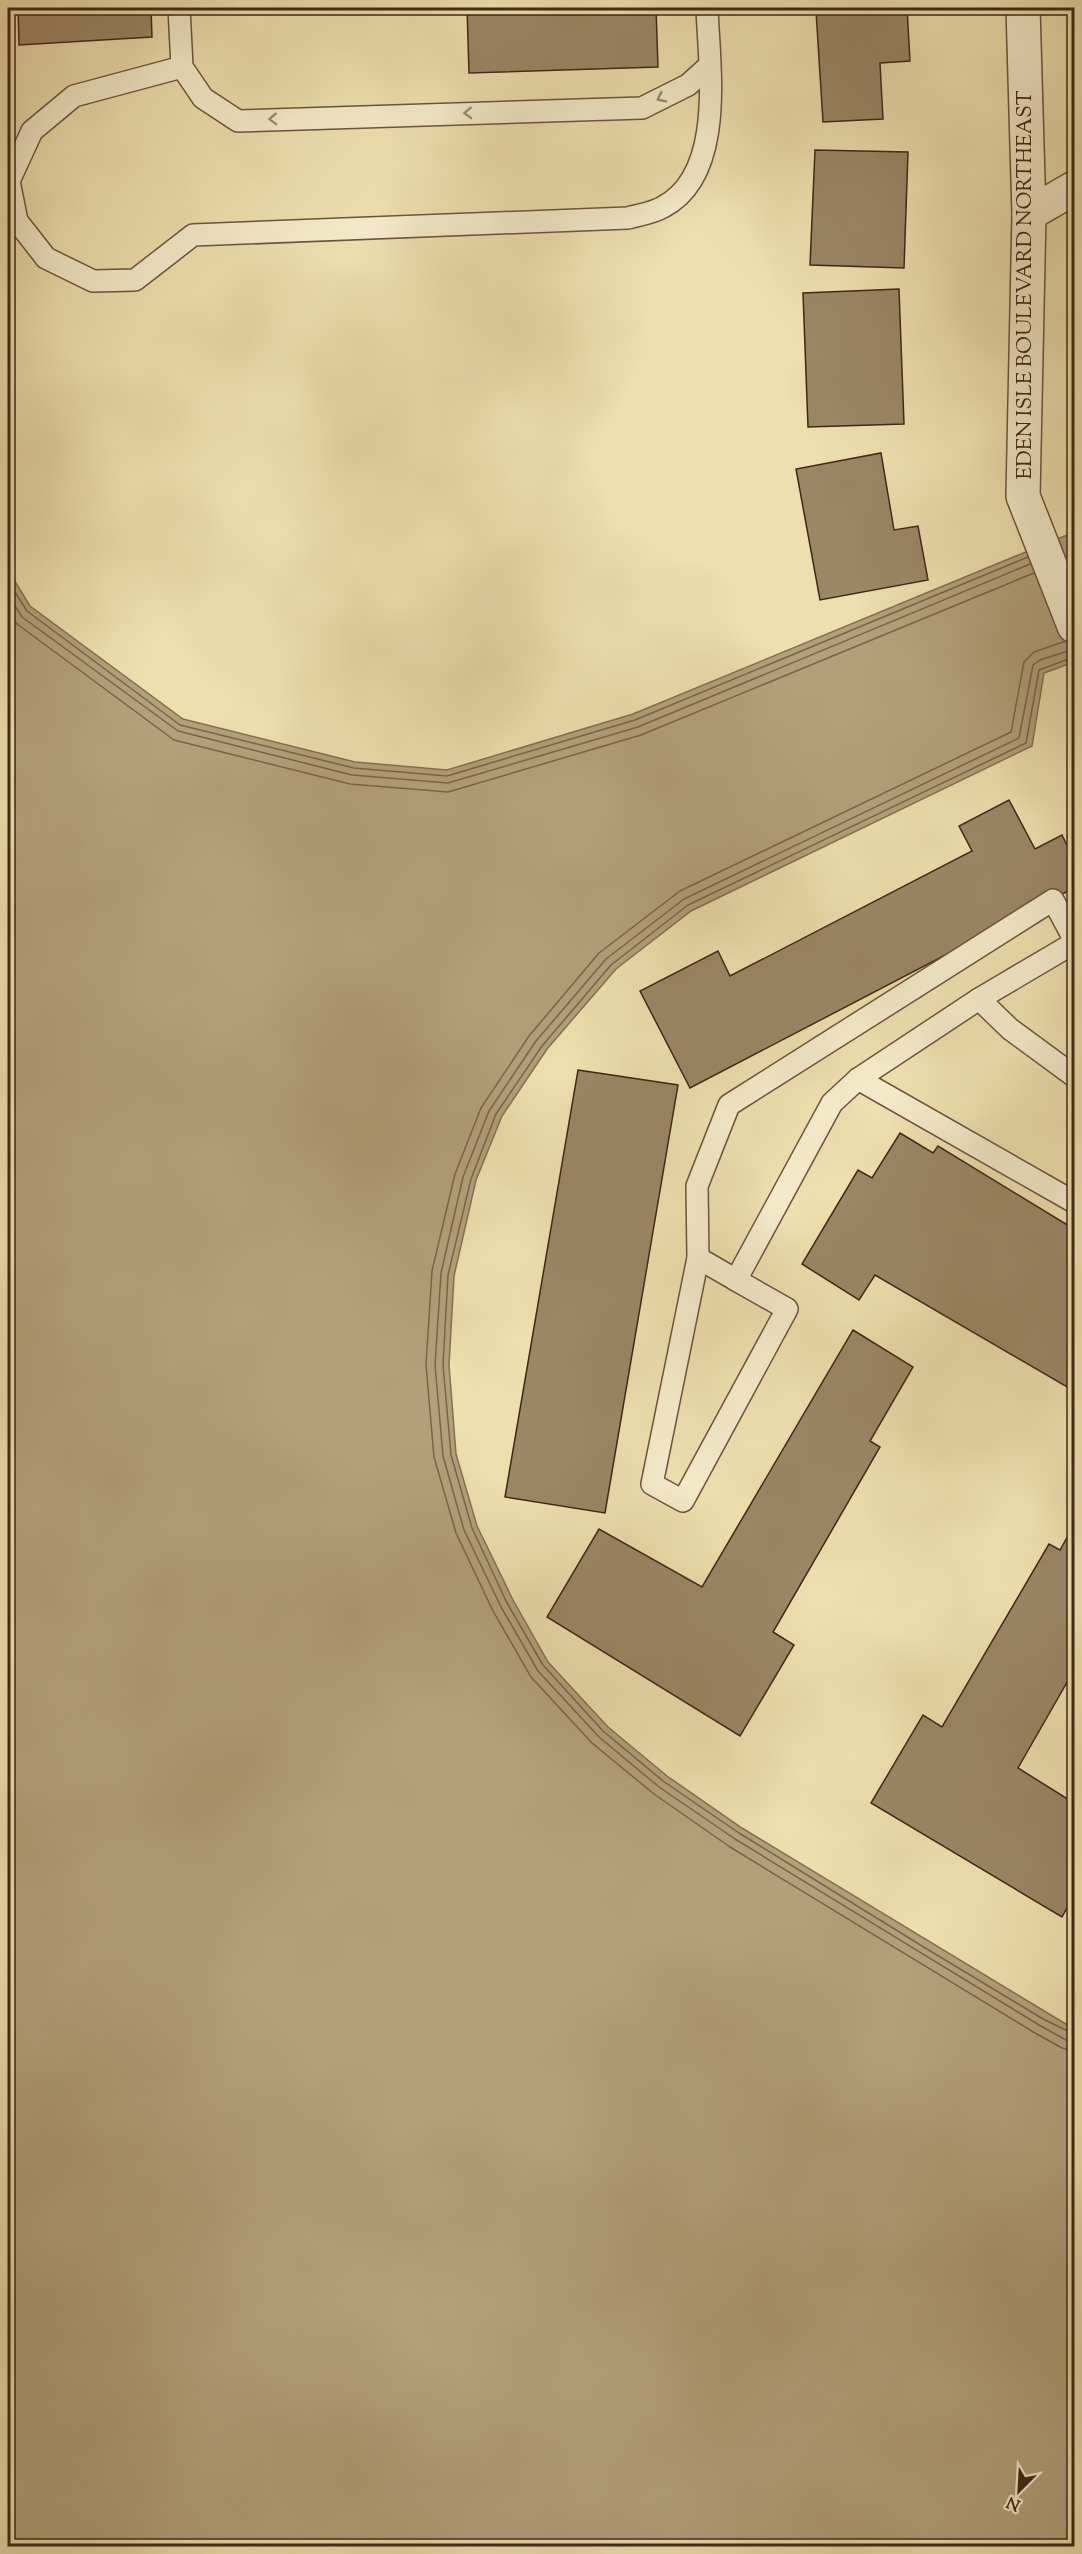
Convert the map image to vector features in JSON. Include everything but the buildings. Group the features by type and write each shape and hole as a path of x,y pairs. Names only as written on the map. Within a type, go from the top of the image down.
{"street":[{"name":"EDEN ISLE BOULEVARD NORTHEAST","path":"1023,8 1029,214 1023,496 1074,626"},
{"path":"1029,214 1074,188"}],"lane":[{"path":"179,8 182,67 203,98 238,120 642,108 688,86 709,66"},
{"path":"182,67 74,96 32,131 9,181 17,221 46,258 93,281 135,280 193,235 628,218 663,207 686,189 702,156 711,113 707,8"},
{"path":"698,1258 787,1309 683,1501 652,1484 698,1258 697,1186 729,1105 1053,900 1074,939"},
{"path":"736,1280 832,1103 858,1079 979,999 1074,944"},
{"path":"979,999 1010,1029 1065,1060 1074,1076"},
{"path":"858,1079 1074,1202"}],"water":[{"path":"1074,532 1074,662 1044,673 1032,746 691,911 616,969 547,1049 502,1116 476,1180 454,1276 449,1365 456,1454 477,1526 513,1600 548,1662 608,1727 667,1776 742,1828 1074,2029 1074,2546 8,2546 8,570 30,606 183,719 355,762 447,770 633,714"}]}
